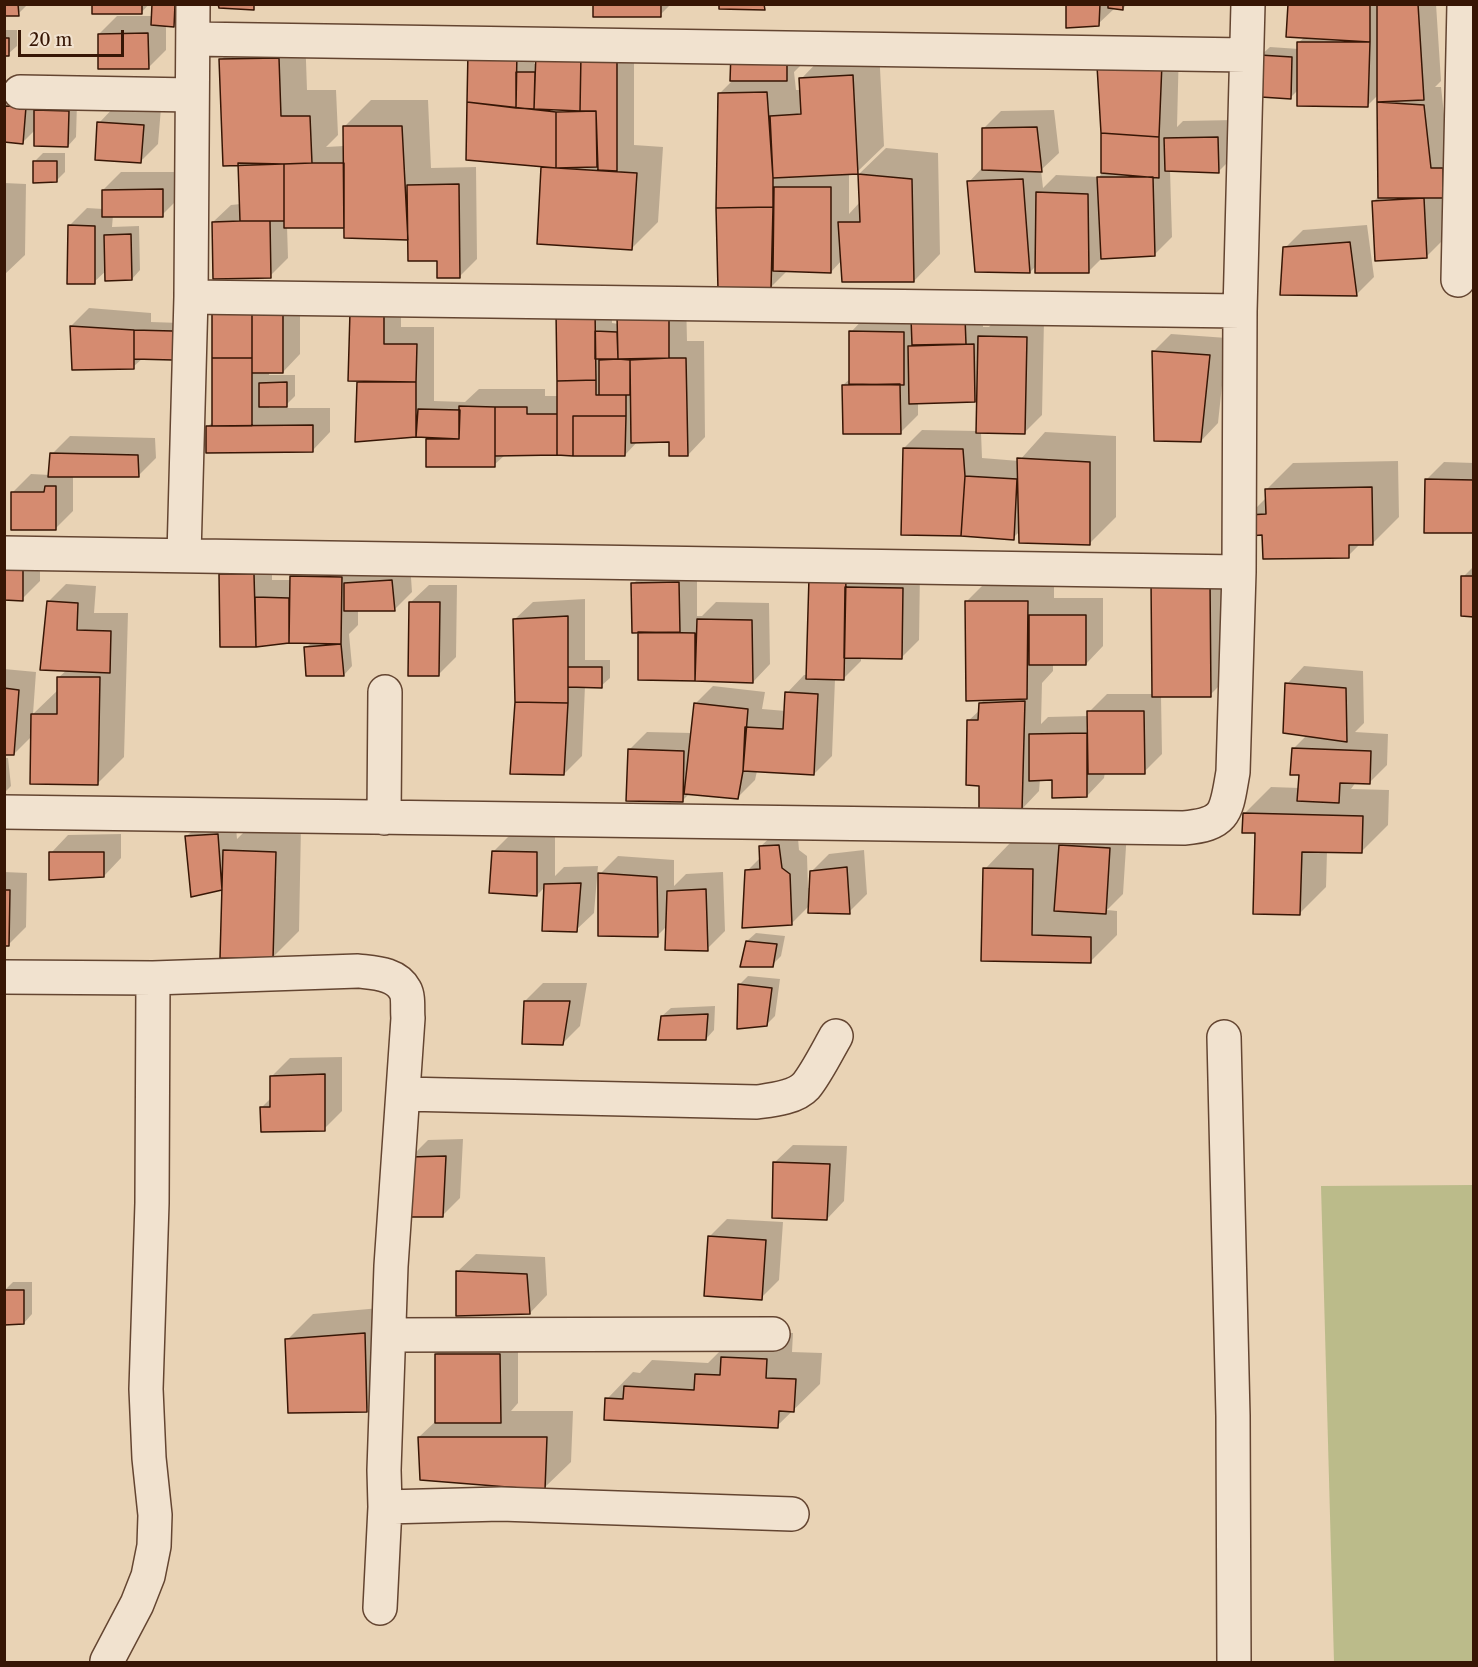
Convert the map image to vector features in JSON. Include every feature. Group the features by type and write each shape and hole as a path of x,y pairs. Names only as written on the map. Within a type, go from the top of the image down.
{"street":[{"path":"184,555 193,4"},
{"path":"4,812 1184,828 1214,823 1223,813 1233,772 1239,572 1240,311 1248,4"},
{"path":"1458,280 1464,4"},
{"path":"194,39 1246,55"},
{"path":"20,92 192,94"},
{"path":"190,297 1240,311"},
{"path":"4,553 1239,572"},
{"path":"384,818 385,692"},
{"path":"4,977 153,978 358,971 382,974 395,979 405,990 408,1018 391,1266 380,1608"},
{"path":"107,1661 137,1604 148,1576 154,1546 155,1515 149,1458 147,1389 152,1203 153,978"},
{"path":"403,1094 767,1101 778,1099 806,1086 836,1036"},
{"path":"1224,1037 1233,1416 1234,1662"},
{"path":"389,1335 773,1334"},
{"path":"385,1507 501,1504 792,1514"}],"green space":[{"path":"1473,1185 1473,1662 1334,1662 1321,1186"}],"building":[{"path":"4,4 18,4 19,16 4,16"},
{"path":"92,4 142,4 142,14 92,14"},
{"path":"152,4 175,4 174,27 151,25"},
{"path":"218,4 254,4 254,10 219,8"},
{"path":"593,4 661,4 661,17 593,17"},
{"path":"719,4 764,4 765,10 719,9"},
{"path":"1066,4 1100,4 1099,26 1066,28"},
{"path":"1108,4 1123,4 1123,10 1108,8"},
{"path":"1288,4 1370,4 1370,42 1286,37"},
{"path":"1377,4 1418,4 1424,100 1377,102"},
{"path":"148,33 149,69 98,69 98,34"},
{"path":"4,38 9,38 9,56 4,56"},
{"path":"1297,42 1370,42 1368,107 1297,106"},
{"path":"468,51 517,51 516,108 467,102"},
{"path":"536,52 581,54 580,111 534,109"},
{"path":"731,52 787,52 787,81 730,81"},
{"path":"617,53 617,171 598,170 596,111 580,111 581,54"},
{"path":"1260,55 1292,57 1291,99 1261,97"},
{"path":"279,58 281,116 310,116 312,163 223,166 219,59"},
{"path":"1162,63 1159,137 1101,133 1097,66"},
{"path":"516,72 535,72 534,109 516,108"},
{"path":"853,75 858,174 773,178 770,116 801,114 799,78"},
{"path":"767,92 773,207 716,208 718,93"},
{"path":"467,102 556,112 556,168 466,160"},
{"path":"1377,102 1424,105 1431,168 1443,168 1443,198 1378,198"},
{"path":"4,106 26,107 23,144 4,142"},
{"path":"34,110 69,111 68,147 34,146"},
{"path":"596,111 597,167 556,168 556,112"},
{"path":"97,122 144,125 141,163 95,160"},
{"path":"343,126 402,126 408,240 344,238"},
{"path":"1037,127 1042,172 982,170 982,128"},
{"path":"1101,133 1159,137 1159,178 1101,173"},
{"path":"1218,137 1219,173 1165,171 1164,138"},
{"path":"33,161 57,161 57,182 33,183"},
{"path":"238,163 284,164 284,221 240,221"},
{"path":"344,163 344,228 284,228 284,164"},
{"path":"541,167 637,173 632,250 537,244"},
{"path":"858,174 912,179 914,282 842,282 838,222 860,222"},
{"path":"1097,177 1153,177 1155,256 1101,259"},
{"path":"1023,179 1030,273 975,272 967,181"},
{"path":"459,184 460,278 437,278 437,261 408,261 407,185"},
{"path":"774,187 831,187 831,273 773,271"},
{"path":"163,189 163,217 102,217 102,190"},
{"path":"1036,192 1088,194 1089,273 1035,273"},
{"path":"1424,198 1427,258 1375,261 1372,201"},
{"path":"773,207 771,290 718,290 716,208"},
{"path":"270,221 271,278 213,279 212,222"},
{"path":"68,225 95,226 95,284 67,284"},
{"path":"131,234 132,280 105,281 104,235"},
{"path":"1350,242 1357,296 1280,295 1283,247"},
{"path":"595,310 596,380 557,381 556,312"},
{"path":"283,312 283,373 252,373 252,313"},
{"path":"350,312 384,312 384,344 417,344 416,382 348,381"},
{"path":"212,313 252,313 252,358 212,358"},
{"path":"617,316 669,316 669,358 618,359"},
{"path":"965,317 966,344 912,345 911,318"},
{"path":"70,326 134,330 134,369 72,370"},
{"path":"134,330 173,331 173,360 134,359"},
{"path":"595,331 617,332 618,359 595,359"},
{"path":"849,331 904,332 904,385 849,384"},
{"path":"978,336 1027,337 1025,434 976,433"},
{"path":"974,344 975,402 909,404 908,346"},
{"path":"1152,351 1210,355 1201,442 1154,441"},
{"path":"212,358 252,358 252,426 212,426"},
{"path":"686,358 688,456 669,456 669,442 631,443 630,360"},
{"path":"599,360 630,360 630,395 599,395"},
{"path":"596,380 596,395 626,395 626,416 573,416 573,456 557,455 557,381"},
{"path":"287,382 287,407 259,407 259,383"},
{"path":"357,382 416,382 416,437 355,442"},
{"path":"900,384 901,434 843,434 842,385"},
{"path":"459,406 495,407 495,467 426,467 426,439 459,439"},
{"path":"495,407 527,407 527,414 557,414 557,455 495,456"},
{"path":"418,409 460,410 459,439 416,437"},
{"path":"573,416 626,416 625,456 573,456"},
{"path":"313,425 313,452 206,453 206,426"},
{"path":"903,448 963,449 965,476 961,536 901,535"},
{"path":"50,453 138,455 139,477 48,477"},
{"path":"1017,458 1090,462 1090,545 1019,543"},
{"path":"965,476 1017,479 1014,540 961,536"},
{"path":"1425,479 1474,480 1474,533 1424,533"},
{"path":"45,486 56,486 56,530 11,530 11,492 44,492"},
{"path":"1372,487 1373,545 1349,545 1349,558 1263,559 1262,535 1248,536 1247,515 1266,514 1265,489"},
{"path":"4,565 23,565 23,601 4,600"},
{"path":"219,574 254,574 256,647 220,647"},
{"path":"290,576 342,577 341,644 289,643"},
{"path":"1461,576 1474,576 1474,617 1461,616"},
{"path":"809,577 846,577 844,680 806,679"},
{"path":"392,580 395,611 344,611 344,583"},
{"path":"1151,581 1210,581 1211,697 1152,697"},
{"path":"679,582 680,632 632,633 631,583"},
{"path":"845,587 903,588 902,659 844,658"},
{"path":"255,597 289,598 289,643 256,647"},
{"path":"47,601 78,603 77,630 111,631 110,673 40,670"},
{"path":"965,601 1028,601 1027,699 966,701"},
{"path":"409,602 440,602 439,676 408,676"},
{"path":"1029,615 1086,615 1086,665 1029,665"},
{"path":"568,616 568,703 515,702 513,619"},
{"path":"697,619 752,620 753,683 695,681"},
{"path":"638,632 695,633 695,681 638,680"},
{"path":"341,644 344,676 306,676 304,647"},
{"path":"568,667 602,667 602,688 568,687"},
{"path":"57,677 100,677 98,785 30,784 31,714 57,714"},
{"path":"1285,683 1346,688 1347,742 1283,733"},
{"path":"4,688 19,690 14,755 4,755"},
{"path":"785,692 818,694 814,775 743,771 745,727 783,729"},
{"path":"1025,701 1022,811 979,809 979,786 966,785 967,720 978,720 979,703"},
{"path":"515,702 568,703 564,775 510,774"},
{"path":"694,703 748,709 743,771 738,799 684,794"},
{"path":"1087,711 1144,711 1145,774 1088,774"},
{"path":"1087,733 1087,797 1052,798 1052,780 1029,781 1029,734"},
{"path":"1292,748 1371,751 1370,784 1340,783 1339,803 1297,801 1299,775 1290,775"},
{"path":"628,749 684,751 683,802 626,801"},
{"path":"1243,813 1363,816 1362,853 1302,852 1300,915 1253,914 1255,833 1242,833"},
{"path":"218,834 222,890 191,897 185,836"},
{"path":"779,845 782,868 790,874 792,925 742,928 745,870 760,869 759,846"},
{"path":"1059,845 1110,848 1106,914 1054,911"},
{"path":"223,850 276,852 273,959 220,958"},
{"path":"492,851 537,852 537,896 489,893"},
{"path":"49,852 104,852 104,877 49,880"},
{"path":"847,867 850,914 808,913 810,871"},
{"path":"983,868 1033,869 1032,935 1091,937 1091,963 981,961"},
{"path":"598,873 657,877 658,937 598,936"},
{"path":"581,883 577,932 542,931 544,884"},
{"path":"706,889 708,951 665,950 667,891"},
{"path":"4,890 10,890 9,946 4,946"},
{"path":"746,941 777,944 773,967 740,967"},
{"path":"738,984 772,988 767,1026 737,1029"},
{"path":"524,1001 570,1001 563,1045 522,1044"},
{"path":"708,1014 706,1040 658,1040 661,1016"},
{"path":"325,1074 325,1131 261,1132 260,1107 270,1107 270,1076"},
{"path":"446,1156 443,1217 408,1217 409,1157"},
{"path":"773,1162 830,1164 827,1220 772,1218"},
{"path":"708,1236 766,1240 762,1300 704,1296"},
{"path":"456,1271 527,1274 530,1314 456,1316"},
{"path":"4,1290 24,1290 24,1324 4,1325"},
{"path":"365,1333 367,1412 288,1413 285,1339"},
{"path":"435,1354 500,1354 501,1423 435,1423"},
{"path":"721,1357 767,1359 766,1378 796,1379 794,1412 779,1411 778,1428 604,1420 605,1398 623,1399 624,1386 694,1390 695,1374 720,1375"},
{"path":"418,1437 547,1437 545,1490 420,1480"}]}
